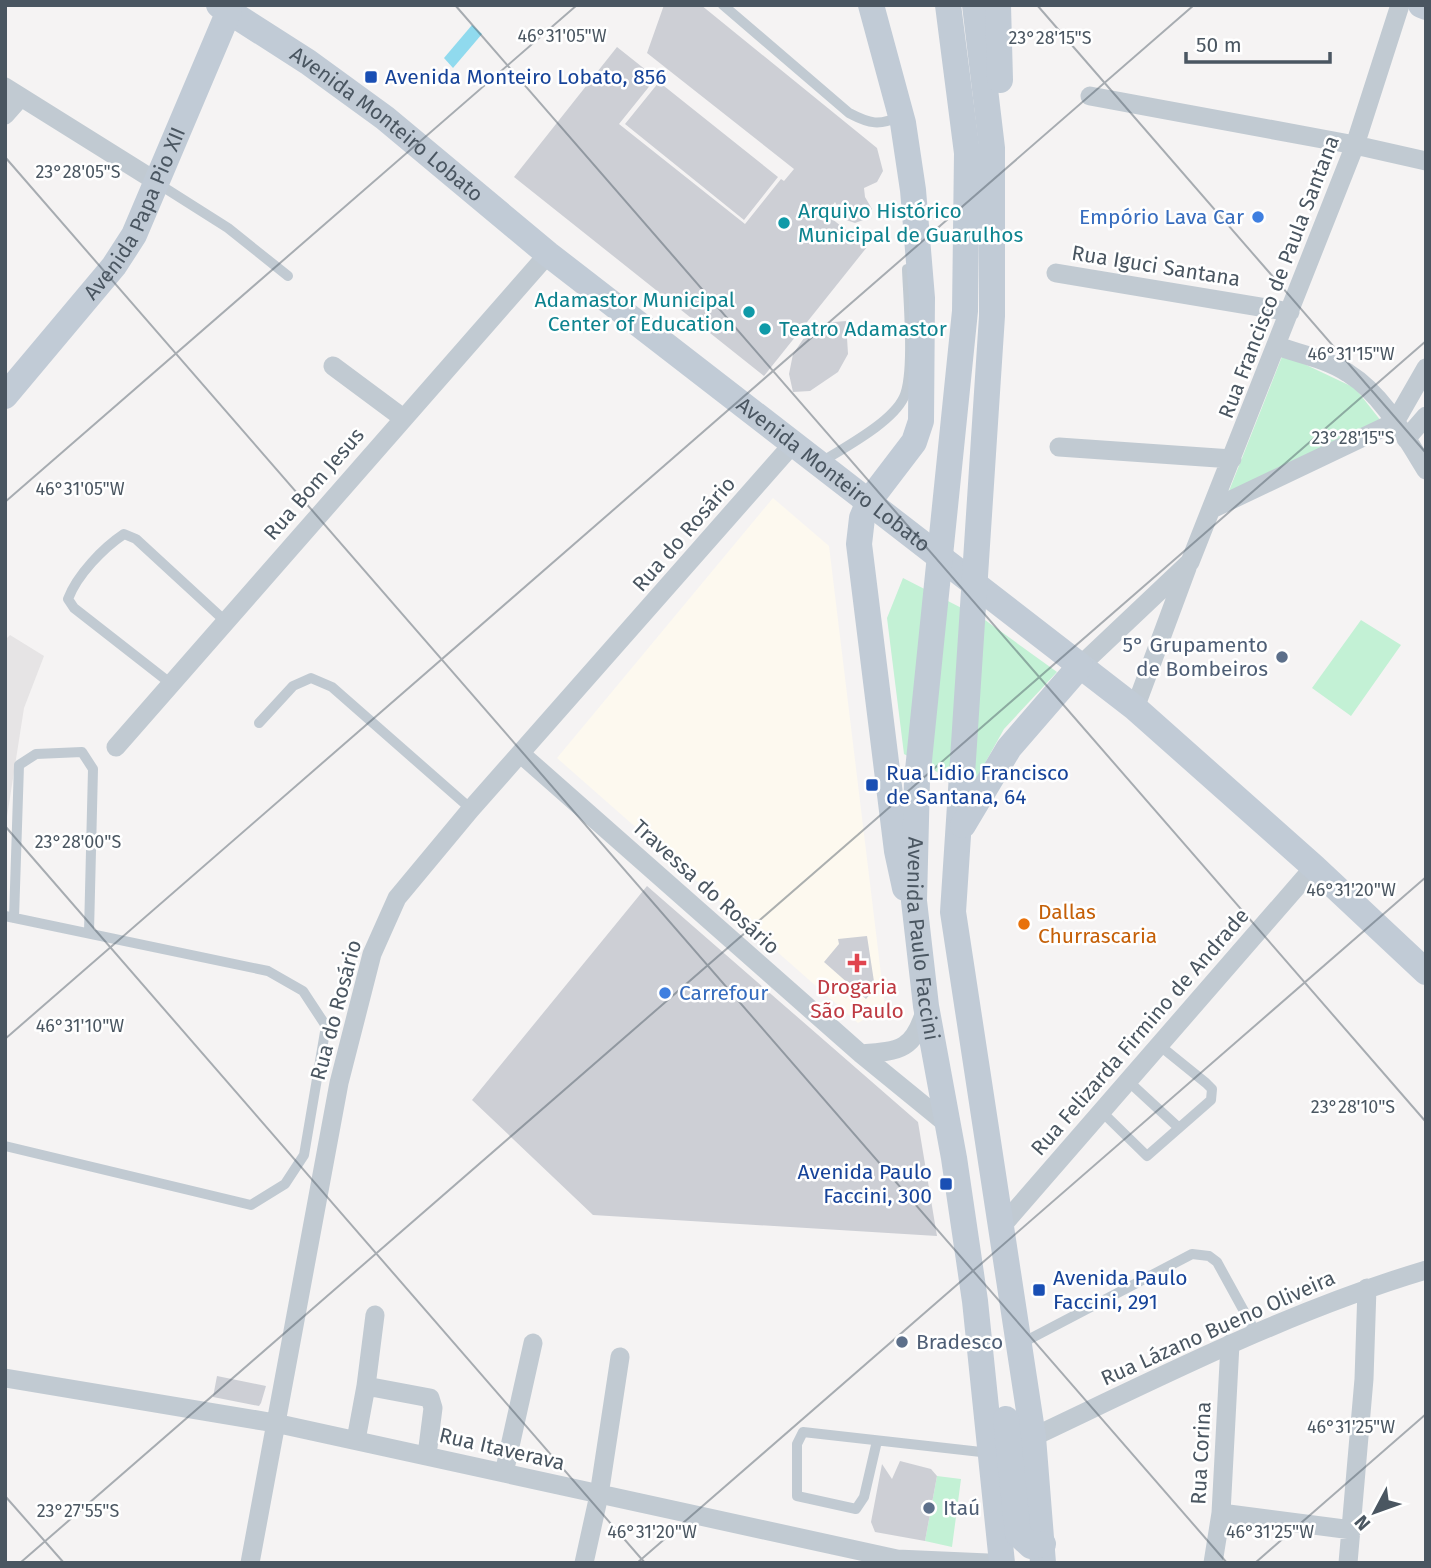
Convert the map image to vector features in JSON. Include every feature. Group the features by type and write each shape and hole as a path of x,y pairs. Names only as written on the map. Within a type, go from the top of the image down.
{"main road":[{"path":"871,5 902,119 913,190 922,298 920,421 914,442 869,501 862,518 859,544 898,864 906,890 914,901"},
{"name":"Avenida Paulo Faccini","path":"948,5 968,153 965,311 917,779 914,901 926,1006 954,1158 975,1301 1002,1563"},
{"path":"975,5 992,148"},
{"path":"992,148 1000,92 998,5"},
{"name":"Avenida Papa Pio XII","path":"5,396 114,266 134,235 224,8"},
{"name":"Avenida Monteiro Lobato","path":"224,8 308,62 385,118 548,254 792,446 869,501 1135,708 1314,867 1426,972"},
{"name":"Avenida Paulo Faccini","path":"992,148 992,316 953,912 1033,1437 1043,1554"},
{"path":"957,838 984,786 1009,748 1080,666"},
{"path":"954,1158 969,1160 975,1166 993,1263 999,1279 1011,1295"},
{"path":"975,1301 989,1320 995,1336 1018,1534 1026,1544 1043,1554"}],"street":[{"name":"Rua Francisco de Paula Santana","path":"1135,708 1190,562 1356,145 1399,5"},
{"path":"5,116 12,92 157,182"},
{"path":"1090,96 1356,145 1426,161"},
{"name":"Rua Bom Jesus","path":"116,747 548,254"},
{"name":"Rua Iguci Santana","path":"1056,273 1290,312"},
{"path":"1277,346 1347,372 1372,393 1395,422 1426,470"},
{"path":"333,366 403,418"},
{"path":"1212,509 1395,422 1426,368"},
{"path":"1406,439 1426,416"},
{"name":"Rua do Rosário","path":"250,1563 339,1083 372,954 397,898 471,809 792,446"},
{"path":"1059,447 1232,459"},
{"name":"Rua Francisco de Paula Santana","path":"1080,666 1190,562"},
{"name":"Travessa do Rosário","path":"521,754 861,1055 948,1125"},
{"name":"Rua Felizarda Firmino de Andrade","path":"1000,1227 1314,867"},
{"path":"861,1055 895,1051 906,1046 920,1027 926,1006"},
{"name":"Rua Lázano Bueno Oliveira","path":"1033,1437 1230,1344 1367,1288 1426,1270"},
{"path":"1348,1563 1364,1379 1367,1288"},
{"path":"356,1440 375,1315"},
{"path":"504,1473 533,1343"},
{"name":"Rua Corina","path":"1213,1563 1221,1513 1230,1344"},
{"path":"584,1563 599,1495 620,1357"},
{"name":"Rua Itaverava","path":"5,1378 275,1423 897,1561 988,1563"},
{"path":"366,1385 430,1398 433,1408 426,1455"},
{"path":"1221,1513 1352,1530"}],"lane":[{"path":"723,5 849,113 869,123 883,125 902,119"},
{"path":"817,465 882,420 898,405 906,389 907,254 897,155 902,119"},
{"path":"157,182 228,228 288,276"},
{"path":"170,683 74,608 68,599 72,586 112,541 124,534 136,539 225,620"},
{"path":"259,723 293,687 311,678 332,687 471,809"},
{"path":"5,1146 251,1205 285,1184 304,1155 326,1026 303,991 268,971 10,917 19,765 36,754 82,752 93,769 89,932"},
{"path":"1101,1111 1147,1156 1211,1100 1212,1089 1159,1045"},
{"path":"1128,1081 1179,1128"},
{"path":"1018,1345 1192,1254 1209,1256 1217,1262 1256,1333"},
{"path":"877,1441 863,1497 856,1509 797,1496 797,1444 803,1432 991,1453"}],"shaded area":[{"path":"773,498 829,546 885,1007 858,1023 557,758"},
{"path":"10,635 44,656 24,708 6,823 5,640"}],"green space":[{"path":"1283,354 1355,388 1385,426 1227,496"},
{"path":"903,578 985,620 1057,672 1004,729 970,790 904,754 887,618"},
{"path":"1361,620 1401,645 1351,716 1312,688"},
{"path":"937,1476 961,1479 952,1547 925,1541"}],"water":[{"path":"472,25 482,34 453,68 444,58"}],"building":[{"path":"664,5 701,5 877,148 883,171 877,182 864,188 865,197 872,209 866,219 855,223 846,220 835,202 826,214 867,247 764,376 514,177 617,47 656,78 619,124 745,224 781,179 784,181 794,169 647,53"},
{"path":"659,82 778,177 744,220 625,124"},
{"path":"846,321 848,354 838,372 810,391 793,392 789,374 793,354 806,335 823,323"},
{"name":"Carrefour","path":"647,886 918,1122 937,1236 593,1215 472,1100"},
{"path":"867,936 875,988 866,999 824,962 839,944 838,939"},
{"path":"217,1376 266,1386 261,1403 259,1406 213,1397"},
{"path":"900,1461 931,1469 937,1476 925,1541 875,1532 871,1522 882,1464 892,1479"}],"place":[{"name":"Avenida Monteiro Lobato, 856","path":"371,77"},
{"name":"Empório Lava Car","path":"1258,217"},
{"name":"Arquivo Histórico Municipal de Guarulhos","path":"784,223"},
{"name":"Adamastor Municipal Center of Education","path":"749,312"},
{"name":"Teatro Adamastor","path":"765,329"},
{"name":"5° Grupamento de Bombeiros","path":"1282,657"},
{"name":"Rua Lidio Francisco de Santana, 64","path":"872,785"},
{"name":"Dallas Churrascaria","path":"1024,924"},
{"name":"Drogaria São Paulo","path":"857,963"},
{"name":"Carrefour","path":"665,993"},
{"name":"Avenida Paulo Faccini, 300","path":"946,1184"},
{"name":"Avenida Paulo Faccini, 291","path":"1039,1290"},
{"name":"Bradesco","path":"902,1342"},
{"name":"Itaú","path":"929,1508"}]}
